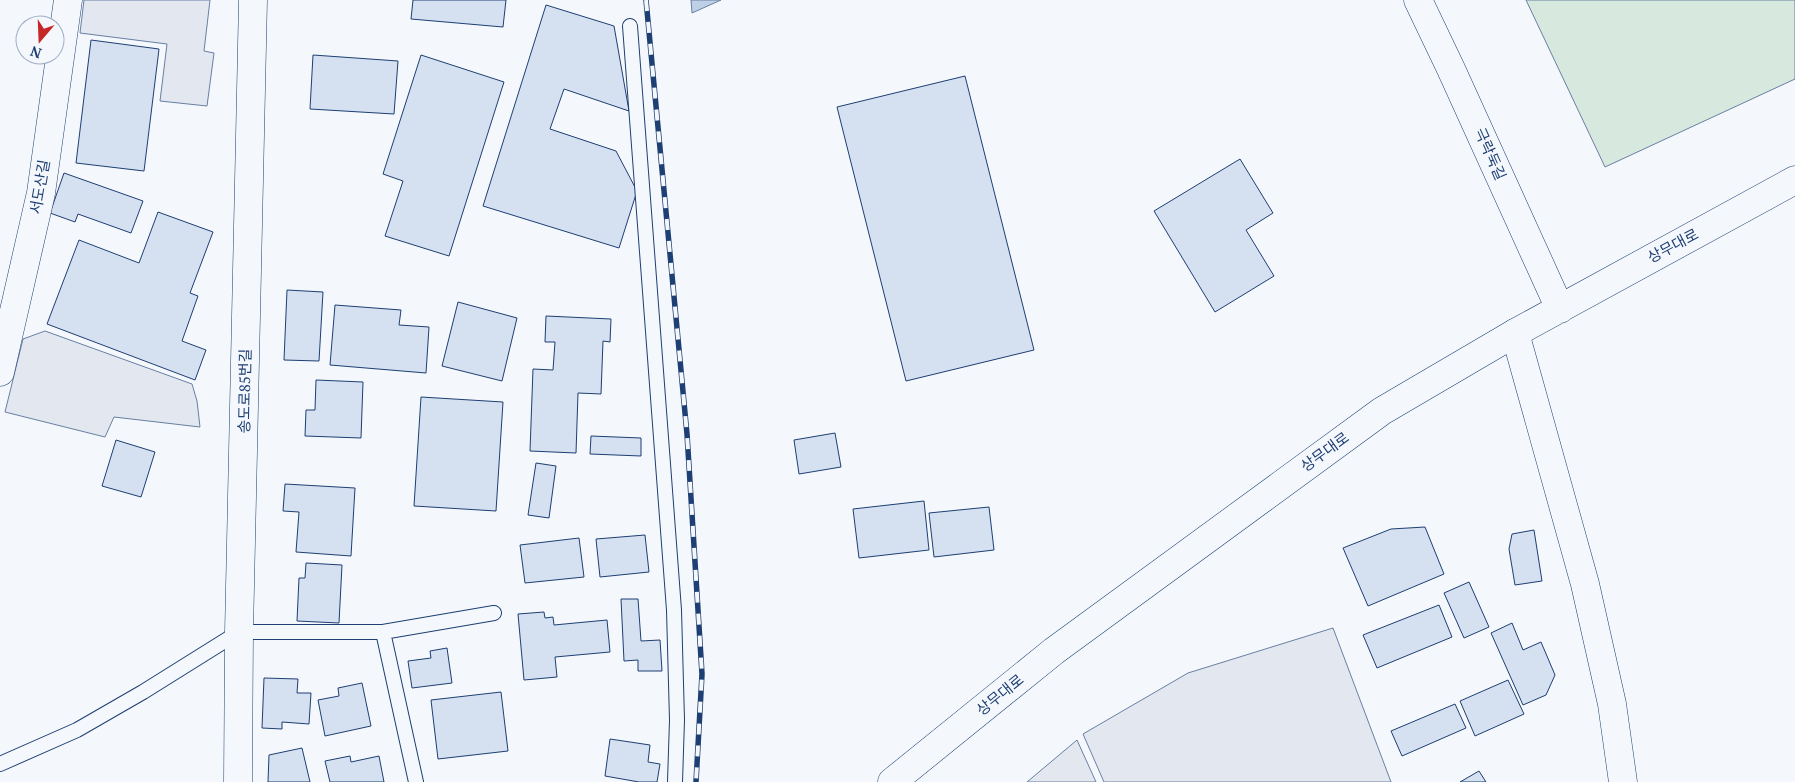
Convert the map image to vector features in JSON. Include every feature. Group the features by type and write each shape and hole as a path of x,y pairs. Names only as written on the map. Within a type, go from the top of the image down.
{"street":[{"name":"서도산길","path":"0,372 41,193 68,0"},
{"name":"송도로85번길","path":"238,782 253,0"},
{"name":"극락둑길","path":"1418,0 1451,69 1571,302"},
{"name":"상무대로","path":"892,782 1054,651 1374,417 1515,333 1795,180"},
{"path":"1515,333 1584,584 1612,704 1622,782"}],"lane":[{"path":"630,26 674,610 677,720 675,782"},
{"path":"0,764 77,730 240,632 383,632 494,613"},
{"path":"383,632 416,782"}],"shaded area":[{"path":"84,0 210,0 204,51 214,53 207,106 160,101 167,44 80,33"},
{"path":"1526,0 1795,0 1795,79 1605,167"},
{"path":"45,331 192,384 197,401 200,427 114,417 105,437 5,412 23,339"},
{"path":"1333,628 1391,782 1104,782 1083,734 1188,673"},
{"path":"1077,740 1096,782 1027,782"}],"water":[{"path":"691,0 721,0 692,13"}],"building":[{"path":"413,0 506,0 503,27 411,19"},
{"path":"546,5 614,26 629,111 564,89 550,129 616,151 637,191 619,248 483,206"},
{"path":"91,40 159,49 144,171 76,163"},
{"path":"313,55 398,61 394,114 310,109"},
{"path":"421,55 504,82 449,256 385,236 403,181 383,174"},
{"path":"965,76 1034,350 906,381 837,107"},
{"path":"1240,159 1273,213 1246,230 1274,276 1215,312 1154,211"},
{"path":"64,173 143,201 131,233 78,214 75,222 50,213"},
{"path":"158,212 213,232 190,293 198,296 182,341 206,350 195,380 47,324 79,240 139,263"},
{"path":"287,290 323,292 319,361 284,360"},
{"path":"458,302 517,318 502,381 442,366"},
{"path":"335,305 401,310 399,325 429,327 426,373 330,365"},
{"path":"546,316 611,319 610,342 603,341 601,394 578,393 576,453 530,451 533,369 553,370 555,342 545,342"},
{"path":"316,380 363,382 361,438 305,436 306,410 315,410"},
{"path":"421,397 503,402 496,511 414,506"},
{"path":"835,433 841,467 799,474 794,440"},
{"path":"591,436 641,438 641,456 590,454"},
{"path":"116,440 155,452 141,497 102,486"},
{"path":"536,463 556,466 549,518 528,515"},
{"path":"285,484 355,488 351,556 296,552 299,512 283,511"},
{"path":"924,501 929,550 859,558 853,509"},
{"path":"989,507 994,550 934,557 929,513"},
{"path":"1425,527 1444,574 1368,606 1343,548 1391,529"},
{"path":"1534,530 1542,581 1515,585 1509,549 1512,534"},
{"path":"645,535 649,572 600,577 596,539"},
{"path":"579,538 584,577 525,583 520,545"},
{"path":"306,563 342,565 339,623 297,621 299,578 305,578"},
{"path":"1469,582 1489,627 1464,638 1444,593"},
{"path":"621,599 638,599 641,641 660,640 662,671 638,671 638,660 624,661"},
{"path":"1439,605 1452,637 1377,668 1363,635"},
{"path":"544,612 545,618 553,617 554,625 607,620 610,652 555,657 557,677 524,680 518,614"},
{"path":"1512,623 1523,650 1541,642 1555,675 1546,695 1523,705 1491,633"},
{"path":"447,648 452,683 412,688 408,661 431,658 430,651"},
{"path":"264,678 298,679 297,693 311,693 309,724 282,722 282,729 262,728"},
{"path":"1508,680 1524,714 1475,736 1460,701"},
{"path":"362,683 371,726 325,736 318,700 339,696 338,688"},
{"path":"501,692 508,751 438,759 431,700"},
{"path":"1455,704 1466,728 1402,756 1391,731"},
{"path":"610,739 650,745 648,762 660,764 657,782 639,782 605,776"},
{"path":"302,748 310,782 268,782 269,755"},
{"path":"350,756 351,762 379,756 384,782 330,782 325,761"},
{"path":"1479,771 1486,782 1460,782"}],"railway":[{"path":"646,0 687,434 702,674 696,782"}]}
